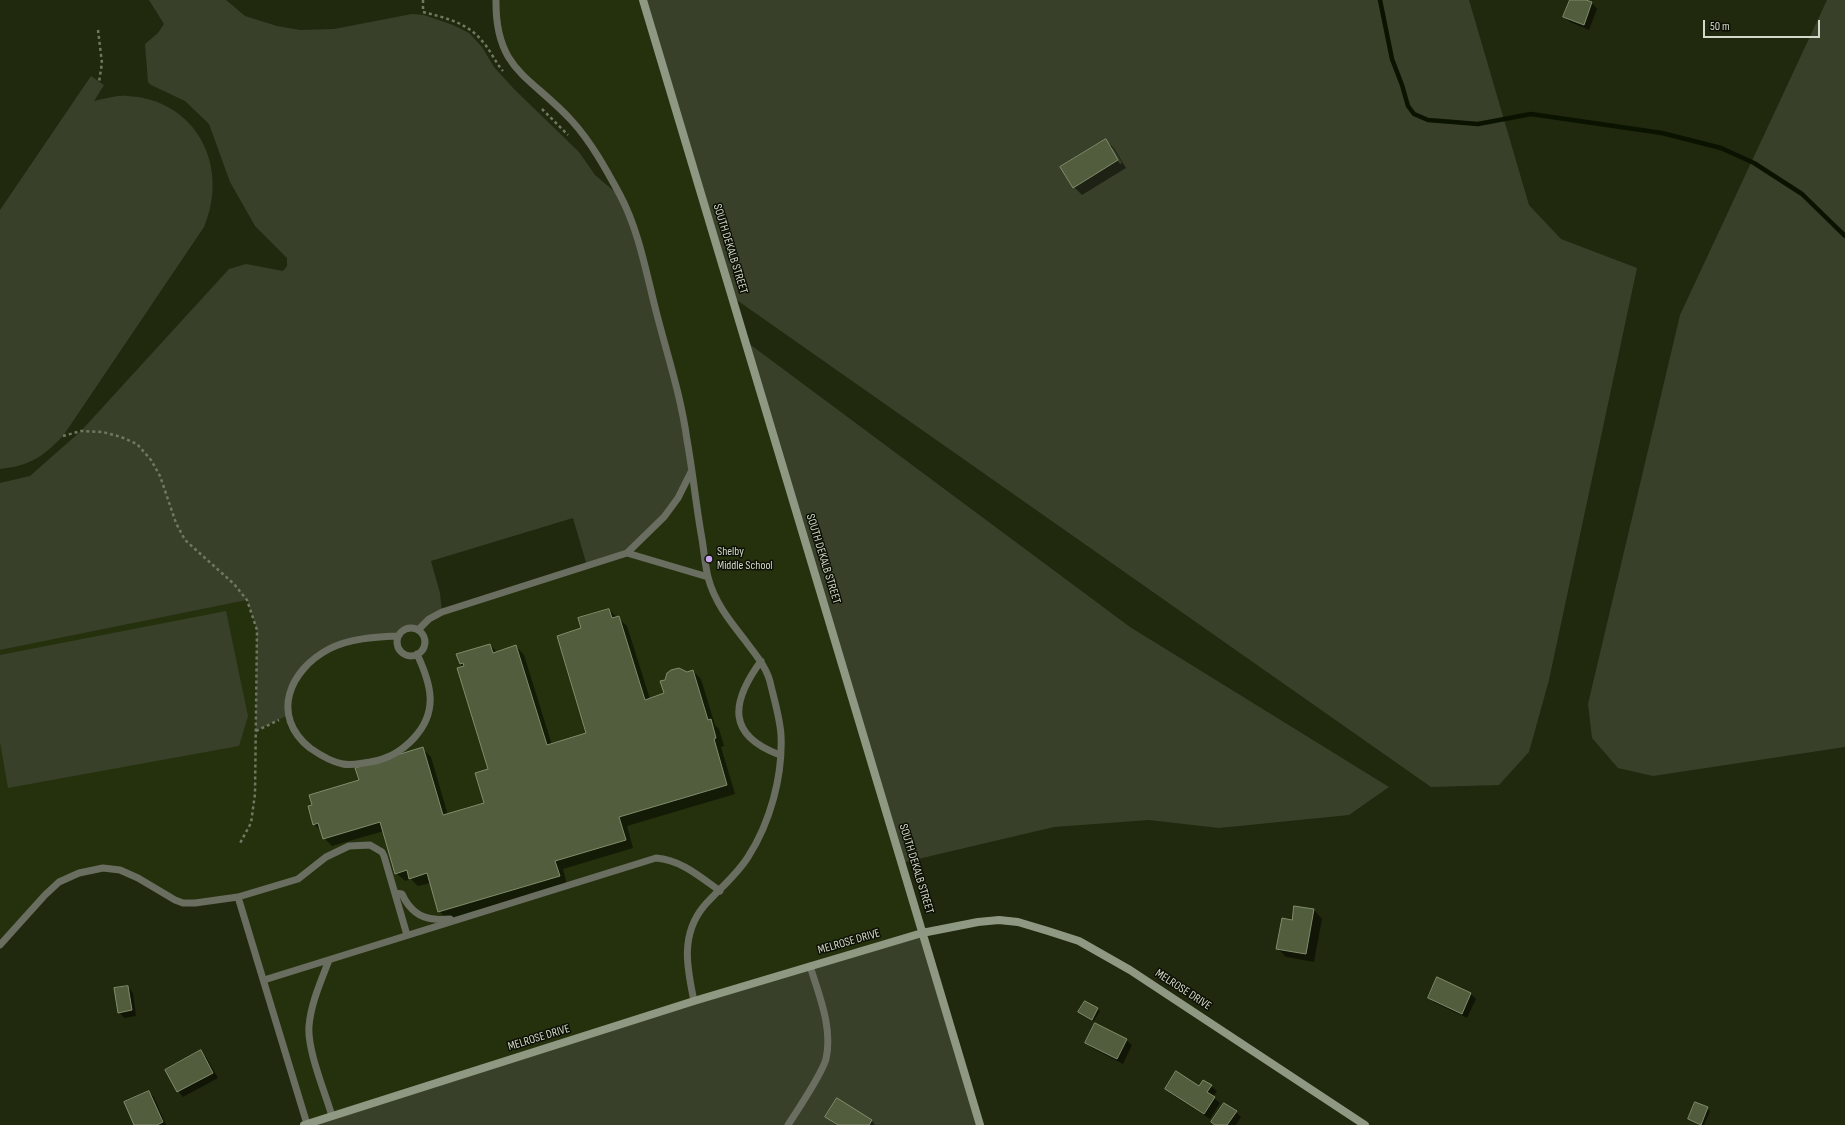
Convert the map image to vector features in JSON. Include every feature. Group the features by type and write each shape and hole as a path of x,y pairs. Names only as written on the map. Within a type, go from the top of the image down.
{"main road":[{"name":"SOUTH DEKALB STREET","path":"643,0 980,1125"},
{"name":"MELROSE DRIVE","path":"305,1124 541,1051 694,1001 922,933 978,922 999,920 1018,922 1079,942 1130,970 1365,1125"}],"lane":[{"path":"496,0 498,33 510,61 524,78 574,123 604,167 621,197 635,228 676,386 687,440 708,578 716,600 761,661 770,681 781,734 777,784 764,824 749,856 732,879 705,905 691,926 688,938 686,966 694,1001"},
{"path":"418,630 429,619 442,612 627,553 664,517 678,498 691,471"},
{"path":"627,553 708,578"},
{"path":"398,636 397,644 400,651 409,656 417,654 424,647 424,640 418,630 410,628 406,629 398,636 352,641 329,649 301,670 293,682 288,715 295,733 301,741 316,752 335,762 354,764 380,760 401,751 420,732 428,714 431,702 426,673 417,654"},
{"path":"761,661 748,678 742,692 739,710 740,721 751,741 763,749 780,755"},
{"path":"0,945 45,895 59,882 79,873 103,868 120,870 138,878 175,900 183,903 238,897 298,879 339,850 358,844 370,845 382,852 407,934"},
{"path":"264,980 407,934 656,858 668,859 679,863 720,891"},
{"path":"395,893 402,894 408,905 414,911 432,919 449,919 451,921"},
{"path":"238,897 264,980 305,1124"},
{"path":"329,960 313,1006 309,1026 314,1055 332,1116"},
{"path":"788,1125 819,1074 826,1059 827,1035 824,1012 810,966"}],"path":[{"path":"98,30 102,63 99,82"},
{"path":"62,436 81,431 103,432 121,437 137,444 151,460 160,476 176,523 184,540 234,584 247,600 257,630 255,794 251,822 239,845"},
{"path":"256,731 288,715"}],"shaded area":[{"path":"149,0 226,0 245,16 277,26 300,30 334,29 412,14 424,15 453,25 469,33 482,47 494,67 514,89 579,152 595,175 621,197 635,228 677,388 691,471 678,498 627,553 587,566 573,518 431,561 440,593 442,612 418,630 408,628 399,634 329,649 293,682 288,715 256,731 257,630 247,600 0,650 0,483 30,476 81,431 229,269 246,264 283,271 287,266 287,258 255,226 230,182 209,124 185,101 151,85 148,82 145,44 158,33 164,24"},
{"name":"Shelby Middle School","path":"496,0 643,0 922,933 307,1124 238,897 183,903 138,878 103,868 59,882 0,945 0,650 247,600 257,630 257,731 288,715 293,682 329,649 400,632 410,628 418,630 429,619 587,566 621,197 574,123 524,78 504,49"},
{"path":"643,0 1469,0 1529,205 1561,239 1637,268 1549,680 1529,752 1499,785 1431,787 731,296"},
{"path":"1827,0 1845,0 1845,747 1653,776 1618,768 1592,738 1588,704 1680,315"},
{"path":"91,76 104,85 94,101 123,96 151,100 172,109 189,123 201,140 209,160 213,181 211,204 204,227 63,436 49,450 35,459 19,466 0,469 0,210"},
{"path":"744,340 1130,627 1389,787 1349,815 1219,828 1149,820 1054,827 901,863"},
{"path":"226,611 248,716 239,746 8,788 0,742 0,655"},
{"path":"922,933 980,1125 301,1125"}],"building":[{"path":"1570,0 1586,0 1592,2 1584,25 1563,17"},
{"path":"1106,139 1118,160 1073,188 1060,167"},
{"path":"609,609 612,618 619,616 645,700 664,693 660,681 665,680 667,673 671,670 679,668 687,672 693,670 708,720 711,719 716,738 714,739 727,785 619,817 626,840 555,861 560,876 438,912 427,873 409,879 407,870 395,874 380,822 323,839 318,823 313,825 308,806 312,805 309,795 359,780 355,768 423,747 443,815 484,803 475,773 488,769 457,668 464,666 463,663 460,664 456,654 490,644 493,653 516,645 547,745 586,733 557,636 581,628 578,618"},
{"path":"1294,906 1314,909 1306,954 1276,949 1282,918 1292,920"},
{"path":"1437,977 1471,993 1462,1014 1428,998"},
{"path":"128,986 132,1010 118,1013 114,988"},
{"path":"1085,1001 1098,1008 1092,1020 1078,1012"},
{"path":"1095,1023 1127,1039 1117,1059 1085,1043"},
{"path":"201,1050 213,1073 177,1092 165,1070"},
{"path":"1176,1071 1199,1086 1203,1080 1212,1085 1207,1092 1215,1097 1204,1114 1165,1089"},
{"path":"149,1091 163,1122 157,1125 134,1125 124,1102"},
{"path":"837,1098 872,1120 869,1125 838,1125 825,1117"},
{"path":"1695,1102 1708,1107 1701,1125 1688,1119"},
{"path":"1224,1103 1237,1111 1227,1125 1215,1125 1211,1122"}],"waterway":[{"path":"1380,0 1392,59 1408,106 1414,114 1428,120 1478,124 1531,114 1662,133 1721,148 1754,163 1802,194 1845,236"}],"place":[{"name":"Shelby Middle School","path":"709,559"}]}
